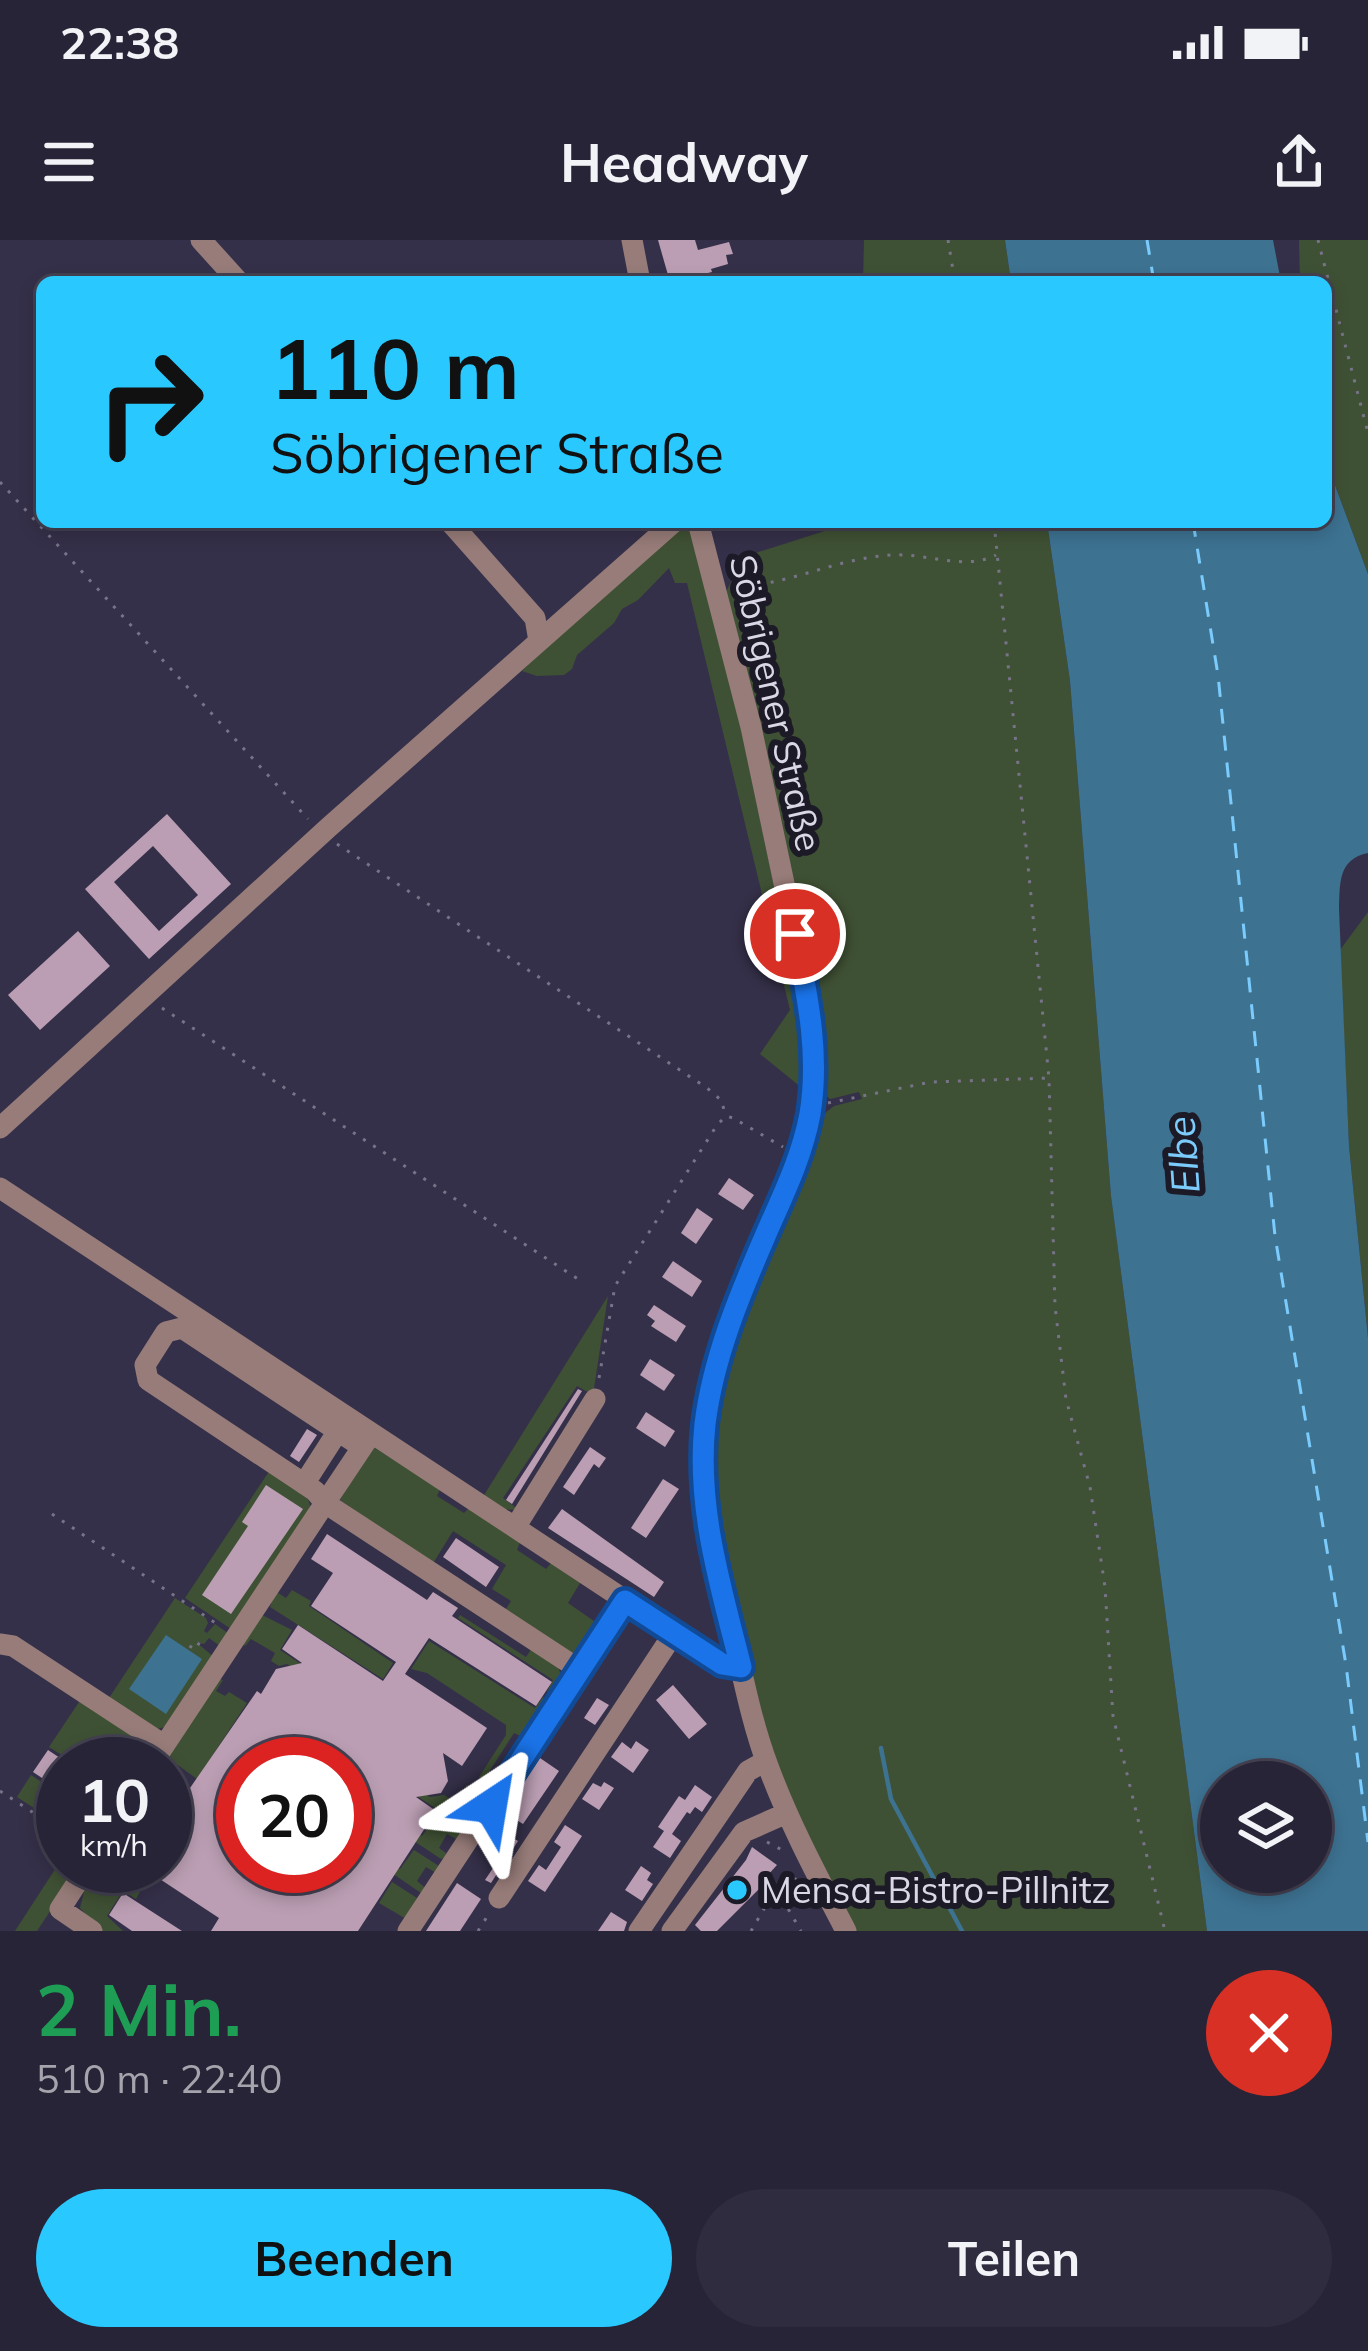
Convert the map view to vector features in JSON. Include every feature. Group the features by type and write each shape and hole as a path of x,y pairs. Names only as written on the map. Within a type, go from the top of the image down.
{"street":[{"path":"201,240 233,276"},
{"path":"632,240 639,276"},
{"path":"455,528 535,618 539,641"},
{"path":"5,1114 144,996 667,528"},
{"name":"Söbrigener Straße","path":"700,528 812,1016 810,1112 799,1158 724,1340 705,1422 703,1483 710,1538 766,1761 845,1931"},
{"path":"0,1188 366,1441 516,1526 722,1664 741,1667"},
{"path":"366,1441 338,1430 182,1328 166,1332 145,1365 148,1380 580,1670"},
{"path":"516,1526 595,1399"},
{"path":"304,1484 338,1430"},
{"path":"170,1737 366,1441"},
{"path":"408,1931 625,1601"},
{"path":"499,1898 674,1634"},
{"path":"0,1644 14,1646 134,1737"},
{"path":"639,1931 748,1771 766,1761"},
{"path":"672,1931 744,1832 787,1813"},
{"path":"71,1893 60,1910 92,1931"}],"path":[{"path":"948,240 954,276"},
{"path":"1318,240 1327,276"},
{"path":"1332,294 1368,433"},
{"path":"0,482 36,521"},
{"path":"42,528 322,834 707,1088 721,1100 726,1116 799,1158"},
{"path":"995,528 1049,1078 1055,1306 1066,1399 1090,1487 1106,1587 1113,1715 1165,1931"},
{"path":"717,588 766,586 888,555 982,562 997,554"},
{"path":"144,996 578,1279"},
{"path":"810,1112 833,1101 931,1082 1049,1078"},
{"path":"595,1399 615,1286 726,1116"},
{"path":"52,1514 236,1636"},
{"path":"190,1648 194,1641 203,1647"},
{"path":"0,1791 36,1814"},
{"path":"758,1843 777,1844 787,1854"},
{"path":"784,1902 798,1878 795,1868"},
{"path":"766,1882 776,1888 801,1931"},
{"path":"752,1931 776,1888"},
{"path":"478,1931 499,1898"}],"green space":[{"path":"864,240 1005,240 1010,276 863,276"},
{"path":"1299,240 1368,240 1368,574 1332,477 1332,276 1300,276"},
{"path":"657,528 691,528 741,729 801,1015 802,1088 760,1054 790,1010 687,583 675,583 669,568 638,600 622,609 564,675 522,671"},
{"path":"834,528 1048,528 1070,681 1111,1196 1207,1931 853,1931 770,1759 717,1539 710,1483 722,1372 815,1121 834,1106 862,1099 859,1092 830,1099 820,1090 725,594 733,578 747,573 743,557"},
{"path":"1368,912 1368,1338 1349,1146 1340,950"},
{"path":"608,1296 593,1395 577,1386 503,1498 519,1510 498,1509 481,1500"},
{"path":"372,1446 440,1489 437,1496 464,1513 469,1508 520,1542 517,1550 546,1569 551,1563 580,1583 568,1603 601,1626 576,1656 504,1612 511,1601 492,1589 506,1565 453,1531 432,1565 340,1500"},
{"path":"272,1467 306,1492 312,1512 234,1631 185,1598"},
{"path":"292,1590 393,1663 383,1679 270,1607 275,1591 286,1598"},
{"path":"175,1598 206,1618 207,1633 215,1624 232,1636 220,1646 209,1638 204,1644 196,1642 214,1657 172,1725 157,1729 107,1701"},
{"path":"260,1614 292,1630 280,1650 364,1706 360,1712 287,1664 271,1661 275,1653 251,1639 245,1646"},
{"path":"458,1618 526,1657 534,1645 557,1663 562,1679 554,1695 547,1692 553,1680"},
{"path":"429,1641 535,1708 543,1697 548,1701 527,1739 514,1733 489,1772 497,1778 496,1785 479,1777 506,1735 506,1725 427,1673 411,1669"},
{"path":"219,1679 223,1680 216,1691 225,1696 229,1692 247,1703 225,1737 216,1737 216,1750 197,1779 192,1775 192,1737 182,1737"},
{"path":"81,1699 134,1737 56,1737"},
{"path":"372,1759 430,1797 444,1795 461,1805 467,1785 486,1796 467,1827 372,1766"},
{"path":"31,1775 36,1778 36,1809 17,1797"},
{"path":"372,1804 422,1836 435,1818 461,1834 460,1841 447,1834 439,1848 450,1856 441,1859 372,1813"},
{"path":"414,1850 439,1866 438,1874 426,1867 417,1881 428,1890 421,1893 372,1859 372,1851 400,1869"},
{"path":"392,1882 417,1898 408,1920 379,1903"},
{"path":"40,1893 62,1893 37,1931 15,1931"},
{"path":"84,1893 122,1893 107,1916 123,1931 101,1931 80,1908"}],"water":[{"path":"1005,240 1273,240 1280,276 1010,276"},
{"name":"Elbe","path":"1332,477 1368,574 1368,853 1346,866 1339,909 1349,1146 1368,1338 1368,1931 1207,1931 1202,1893 1332,1893 1332,1761 1200,1761 1200,1877 1111,1196 1070,681 1048,528 1332,528"},
{"path":"166,1635 202,1659 166,1714 129,1689"}],"building":[{"path":"658,240 695,240 698,250 729,242 733,254 726,255 728,264 695,276 668,276"},
{"path":"167,814 231,884 149,959 85,889","holes":["153,846 198,895 159,931 114,882"]},
{"path":"78,931 110,966 40,1030 8,995"},
{"path":"729,1178 754,1195 743,1210 718,1194"},
{"path":"697,1208 713,1219 696,1244 681,1233"},
{"path":"673,1261 702,1281 692,1297 662,1277"},
{"path":"654,1305 686,1326 676,1342 651,1326 655,1321 647,1315"},
{"path":"650,1359 675,1375 664,1391 640,1375"},
{"path":"578,1389 582,1391 512,1504 506,1500"},
{"path":"646,1412 675,1431 665,1447 636,1428"},
{"path":"307,1429 317,1435 299,1462 290,1456"},
{"path":"590,1447 606,1458 599,1468 594,1464 574,1495 563,1487"},
{"path":"663,1479 679,1489 646,1538 631,1528"},
{"path":"266,1485 303,1509 231,1614 202,1595 248,1526 242,1522"},
{"path":"562,1509 664,1582 654,1597 548,1528"},
{"path":"327,1534 427,1600 433,1592 458,1608 452,1616 552,1682 536,1706 429,1638 405,1674 487,1728 462,1766 443,1753 448,1781 441,1793 416,1797 436,1811 358,1931 211,1931 219,1918 181,1893 192,1893 192,1785 216,1750 216,1893 372,1893 372,1737 225,1737 276,1669 302,1663 282,1649 298,1625 383,1681 396,1662 311,1606 333,1573 311,1559"},
{"path":"456,1538 499,1567 486,1587 443,1557"},
{"path":"673,1685 707,1724 689,1739 656,1700"},
{"path":"597,1698 609,1705 595,1725 584,1718"},
{"path":"636,1741 649,1750 633,1773 611,1757 622,1742 631,1749"},
{"path":"540,1758 559,1771 523,1824 504,1812"},
{"path":"604,1782 614,1788 599,1810 582,1799 593,1783 601,1787"},
{"path":"695,1785 712,1797 702,1812 695,1807 687,1812 672,1834 681,1841 670,1858 653,1847 664,1831 658,1827 679,1796 685,1800"},
{"path":"565,1825 582,1836 545,1892 528,1881 539,1865 546,1870 561,1847 554,1842"},
{"path":"513,1838 518,1841 491,1883 485,1880"},
{"path":"752,1847 777,1865 770,1878 717,1931 701,1931 695,1925"},
{"path":"641,1866 651,1873 647,1880 653,1884 642,1901 625,1890"},
{"path":"457,1883 481,1899 460,1931 426,1931"},
{"path":"123,1893 182,1931 132,1931 109,1915"},
{"path":"611,1912 627,1922 624,1931 598,1931"}],"waterway":[{"path":"881,1748 891,1799 962,1931"}],"ferry route":[{"path":"1147,240 1153,276"},
{"path":"1194,528 1218,675 1275,1236 1346,1665 1368,1842"}],"place":[{"name":"Mensa-Bistro-Pillnitz","path":"737,1890"}],"route":[{"path":"491,1806 625,1601 722,1664 741,1667 710,1538 703,1483 705,1422 724,1340 799,1158 810,1112 812,1016 795,934"}]}
